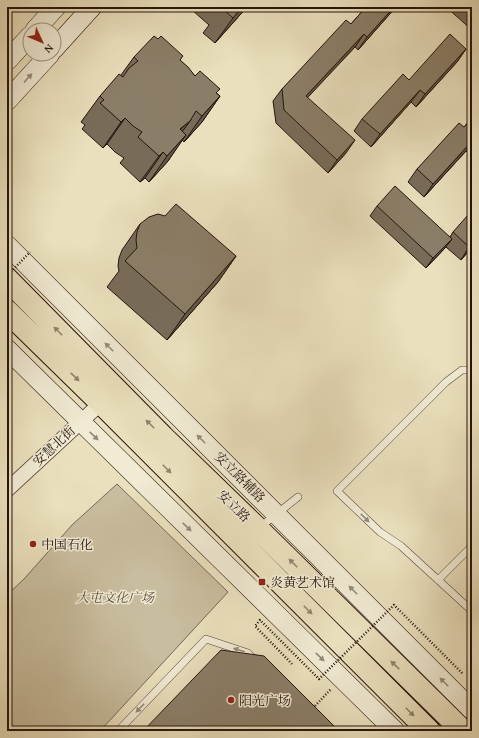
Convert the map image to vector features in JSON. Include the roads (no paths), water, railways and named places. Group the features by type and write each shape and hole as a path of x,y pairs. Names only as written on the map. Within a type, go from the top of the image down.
{"main road":[{"name":"安立路","path":"7,279 163,436 463,731"},
{"name":"安立路","path":"7,311 429,731"}],"street":[{"path":"42,22 56,7"},
{"path":"62,40 92,7"},
{"path":"7,61 22,45"},
{"path":"7,101 43,62"},
{"name":"安立路辅路","path":"7,245 472,710"},
{"path":"7,349 395,731"},
{"name":"安慧北街","path":"7,490 101,403"}],"lane":[{"path":"472,370 462,370 446,382 337,491 380,532 401,546 472,611"},
{"path":"258,529 298,497"},
{"path":"438,580 472,546"},
{"path":"118,731 206,640 248,653 259,664"}],"place":[{"name":"中国石化","path":"33,544"},
{"name":"炎黄艺术馆","path":"262,582"},
{"name":"阳光广场","path":"231,700"}],"park label":[{"name":"大屯文化广场","path":"115,597"}]}
